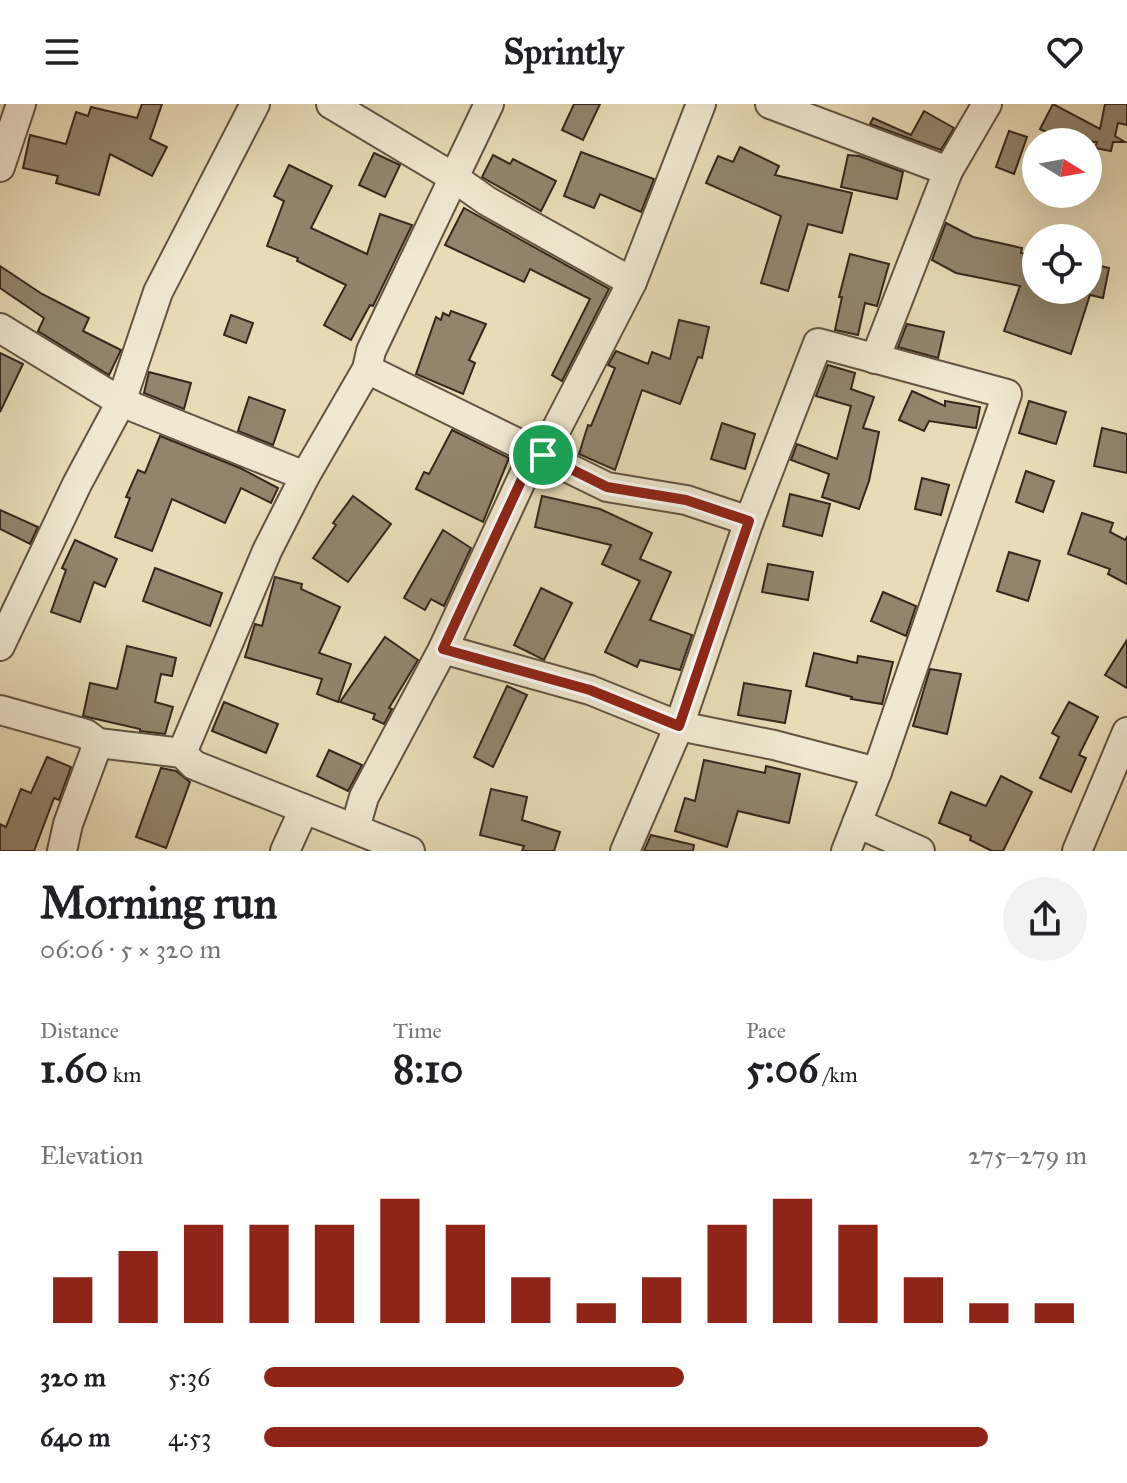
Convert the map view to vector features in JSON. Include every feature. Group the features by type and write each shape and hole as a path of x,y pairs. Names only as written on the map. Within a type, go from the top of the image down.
{"street":[{"path":"0,167 21,104"},
{"path":"0,646 77,484 121,402 158,292 255,104"},
{"path":"331,104 453,177 487,201 632,282"},
{"path":"182,753 267,551 305,476 367,369 371,351 489,104"},
{"path":"355,828 364,797 443,649 539,453 632,282 701,104"},
{"path":"770,104 948,171"},
{"path":"875,359 948,171 987,104"},
{"path":"0,328 121,402 305,476"},
{"path":"625,851 679,726 749,521 818,343 1007,394 877,772 846,851"},
{"path":"367,369 607,487 686,500 749,521"},
{"path":"443,649 590,690 679,726 774,745 877,772"},
{"path":"0,710 86,734 98,743 182,753 194,765 410,851"},
{"path":"1077,851 1127,732"},
{"path":"62,851 68,824 98,743"},
{"path":"285,851 304,809"},
{"path":"857,823 920,851"}],"building":[{"path":"142,104 162,104 150,139 167,147 152,176 110,154 99,195 56,183 58,176 23,168 30,135 66,144 76,112 88,116 91,107 137,118"},
{"path":"574,104 600,104 583,140 562,130"},
{"path":"1053,104 1098,128 1041,128"},
{"path":"1105,104 1127,104 1127,125 1118,123 1115,136 1125,142 1113,142 1111,151 1102,149 1100,128"},
{"path":"924,111 954,128 941,150 870,124 873,118 911,135"},
{"path":"1009,131 1022,135 1022,151 1014,174 996,167"},
{"path":"740,147 779,166 775,175 852,193 842,233 808,224 788,291 761,283 781,216 706,183 718,156 733,162"},
{"path":"581,152 654,179 641,212 600,194 594,208 564,196"},
{"path":"374,153 400,165 385,197 359,185"},
{"path":"493,155 510,164 513,159 556,181 541,211 482,177"},
{"path":"848,155 903,172 897,199 841,187"},
{"path":"289,165 332,186 311,228 367,254 380,214 412,225 373,306 370,305 351,340 324,325 346,285 297,261 298,258 267,246 284,201 274,196"},
{"path":"464,208 609,289 562,381 552,375 590,299 530,269 524,282 445,245"},
{"path":"946,223 973,237 1022,248 1022,304 1087,304 1071,354 1004,331 1020,286 956,273 932,260"},
{"path":"850,254 889,264 877,306 865,303 858,335 835,330 842,297 839,297"},
{"path":"0,266 42,294 89,318 83,331 121,350 109,375 38,331 44,318 0,288"},
{"path":"1102,266 1109,268 1102,298"},
{"path":"451,311 486,324 469,360 475,363 463,394 416,374 436,317 441,320 443,313 449,316"},
{"path":"231,315 253,323 246,343 224,335"},
{"path":"679,320 709,327 702,358 698,357 680,404 642,390 615,470 579,454 588,425 591,426 615,368 608,365 616,351 648,364 652,352 670,359"},
{"path":"907,324 944,332 938,358 898,347"},
{"path":"0,353 23,364 0,412"},
{"path":"828,365 855,373 851,389 874,397 863,428 879,432 869,481 859,509 822,497 829,474 791,460 797,444 837,459 851,406 816,396"},
{"path":"149,372 191,383 184,409 144,393"},
{"path":"912,391 945,406 945,401 980,407 976,428 929,421 924,431 899,420"},
{"path":"249,397 285,410 273,445 238,431"},
{"path":"1029,401 1066,412 1056,444 1019,433"},
{"path":"722,423 755,434 745,469 711,459"},
{"path":"1102,428 1127,434 1127,473 1094,466"},
{"path":"452,430 509,458 483,522 416,489 424,472 429,474"},
{"path":"160,436 240,468 278,488 271,503 241,488 225,523 172,499 152,551 115,537 130,498 126,497 138,470 145,473"},
{"path":"1026,471 1054,481 1043,512 1016,502"},
{"path":"922,478 949,485 941,515 915,509"},
{"path":"790,494 830,504 822,536 783,526"},
{"path":"353,496 391,524 348,582 313,558"},
{"path":"542,496 600,509 652,533 640,559 671,572 650,620 692,635 680,670 640,660 637,667 605,652 640,581 602,564 611,545 535,527"},
{"path":"0,510 38,527 30,544 0,529"},
{"path":"1082,513 1113,523 1110,532 1125,540 1127,537 1127,584 1108,574 1110,569 1068,554"},
{"path":"443,530 471,548 444,606 431,599 425,610 404,598"},
{"path":"75,540 117,559 105,587 94,582 80,622 51,612 66,570 62,568"},
{"path":"1009,552 1040,561 1028,601 997,591"},
{"path":"768,564 813,572 808,600 762,592"},
{"path":"155,568 222,593 210,626 143,601"},
{"path":"275,577 302,584 301,589 340,607 319,653 351,664 338,702 317,694 322,679 245,657 255,624 262,626"},
{"path":"541,588 572,603 544,660 514,645"},
{"path":"883,592 916,606 906,636 871,621"},
{"path":"385,637 418,660 389,708 392,709 384,724 373,719 375,714 340,702"},
{"path":"1127,640 1127,688 1105,675"},
{"path":"127,646 176,658 172,676 161,674 155,702 173,707 165,734 140,731 83,716 90,683 117,689"},
{"path":"814,653 857,663 858,656 893,662 882,704 806,686"},
{"path":"930,669 961,674 947,734 913,726"},
{"path":"744,683 791,691 785,723 738,715"},
{"path":"507,686 527,695 493,767 474,757"},
{"path":"224,702 278,724 266,753 212,731"},
{"path":"1069,702 1098,717 1079,755 1086,758 1071,792 1040,778 1059,737 1052,733"},
{"path":"329,750 362,765 348,791 317,776"},
{"path":"47,757 71,767 59,800 54,798 34,851 0,851 0,824 6,827 21,789 31,793"},
{"path":"704,760 765,773 766,766 800,774 789,823 738,811 727,847 675,831 685,798 695,801"},
{"path":"161,768 176,771 190,782 166,848 136,837"},
{"path":"1001,776 1032,792 1003,851 992,851 970,840 971,836 939,823 951,792 986,806"},
{"path":"491,789 527,797 522,820 560,832 554,851 522,851 524,846 480,835"},
{"path":"651,835 694,845 693,851 644,851"}],"route":[{"path":"535,451 543,455 607,487 686,500 749,521 679,726 590,690 443,649 535,451"}]}
